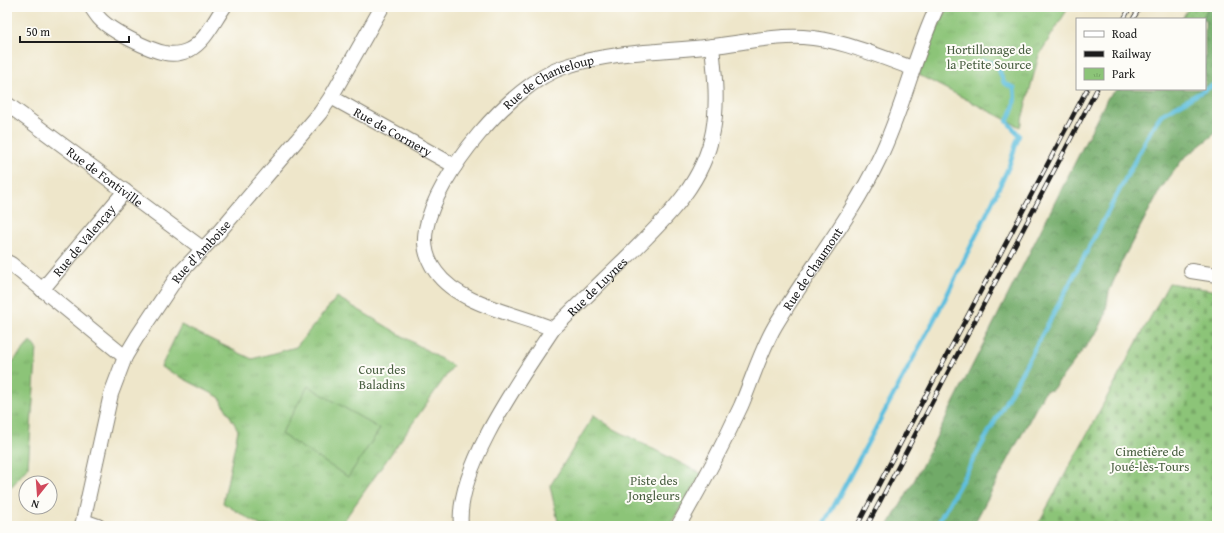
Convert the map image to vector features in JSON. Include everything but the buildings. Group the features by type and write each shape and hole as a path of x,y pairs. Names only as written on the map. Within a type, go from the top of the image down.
{"street":[{"path":"91,7 101,20 128,38 154,50 176,54 190,49 203,39 224,7"},
{"name":"Rue d'Amboise","path":"83,524 111,394 125,357 161,299 179,274 203,249 295,143 331,97 382,7"},
{"name":"Rue de Chaumont","path":"678,526 716,460 775,327 836,234 860,195 880,158 923,36 937,7"},
{"name":"Rue de Chanteloup","path":"554,329 480,303 448,284 437,274 426,254 426,228 441,192 455,166 501,108 530,84 547,74 580,62 602,58 803,37 845,45 912,68"},
{"name":"Rue de Luynes","path":"460,526 464,494 483,444 517,385 554,329 664,221 681,201 698,175 713,132 716,108 712,46"},
{"name":"Rue de Cormery","path":"331,97 455,166"},
{"name":"Rue de Fontiville","path":"7,104 203,249"},
{"name":"Rue de Valençay","path":"42,290 125,191"},
{"path":"7,262 125,357"},
{"path":"1191,271 1217,275"},
{"path":"83,524 98,526"}],"green space":[{"name":"Hortillonage de la Petite Source","path":"948,7 1069,7 1039,55 1020,127 919,75 932,39"},
{"path":"1189,7 1209,7 1203,18 1183,18"},
{"path":"1209,7 1217,7 1217,85 1211,88 1217,93 1217,132 1183,159 1160,190 1122,261 1109,292 1105,316 1098,331 1052,390 1045,391 973,526 888,526 915,479 1108,97 1117,90 1206,90 1206,18 1203,18"},
{"name":"Cimetière de Joué-lès-Tours","path":"1169,283 1217,291 1217,526 1037,526"},
{"name":"Cour des Baladins","path":"337,297 453,366 340,526 261,526 223,503 238,430 219,397 161,367 181,325 252,359 296,347"},
{"path":"30,342 37,348 28,467 21,475 18,475 18,479 7,492 7,368"},
{"path":"308,386 380,429 348,477 281,434"},
{"name":"Piste des Jongleurs","path":"594,415 614,429 702,474 669,526 559,526 550,486"}],"waterway":[{"path":"823,526 944,301 1009,166 1019,135 1007,121 1014,105 1014,88 1004,83 997,64 983,61"},
{"path":"1206,89 1217,83"},
{"path":"936,526 1046,328 1152,128 1161,115 1205,90"}],"railway":[{"path":"1124,18 1130,7"},
{"path":"1134,18 1140,7"},
{"path":"857,526 1086,90"},
{"path":"867,526 1096,90"}]}
